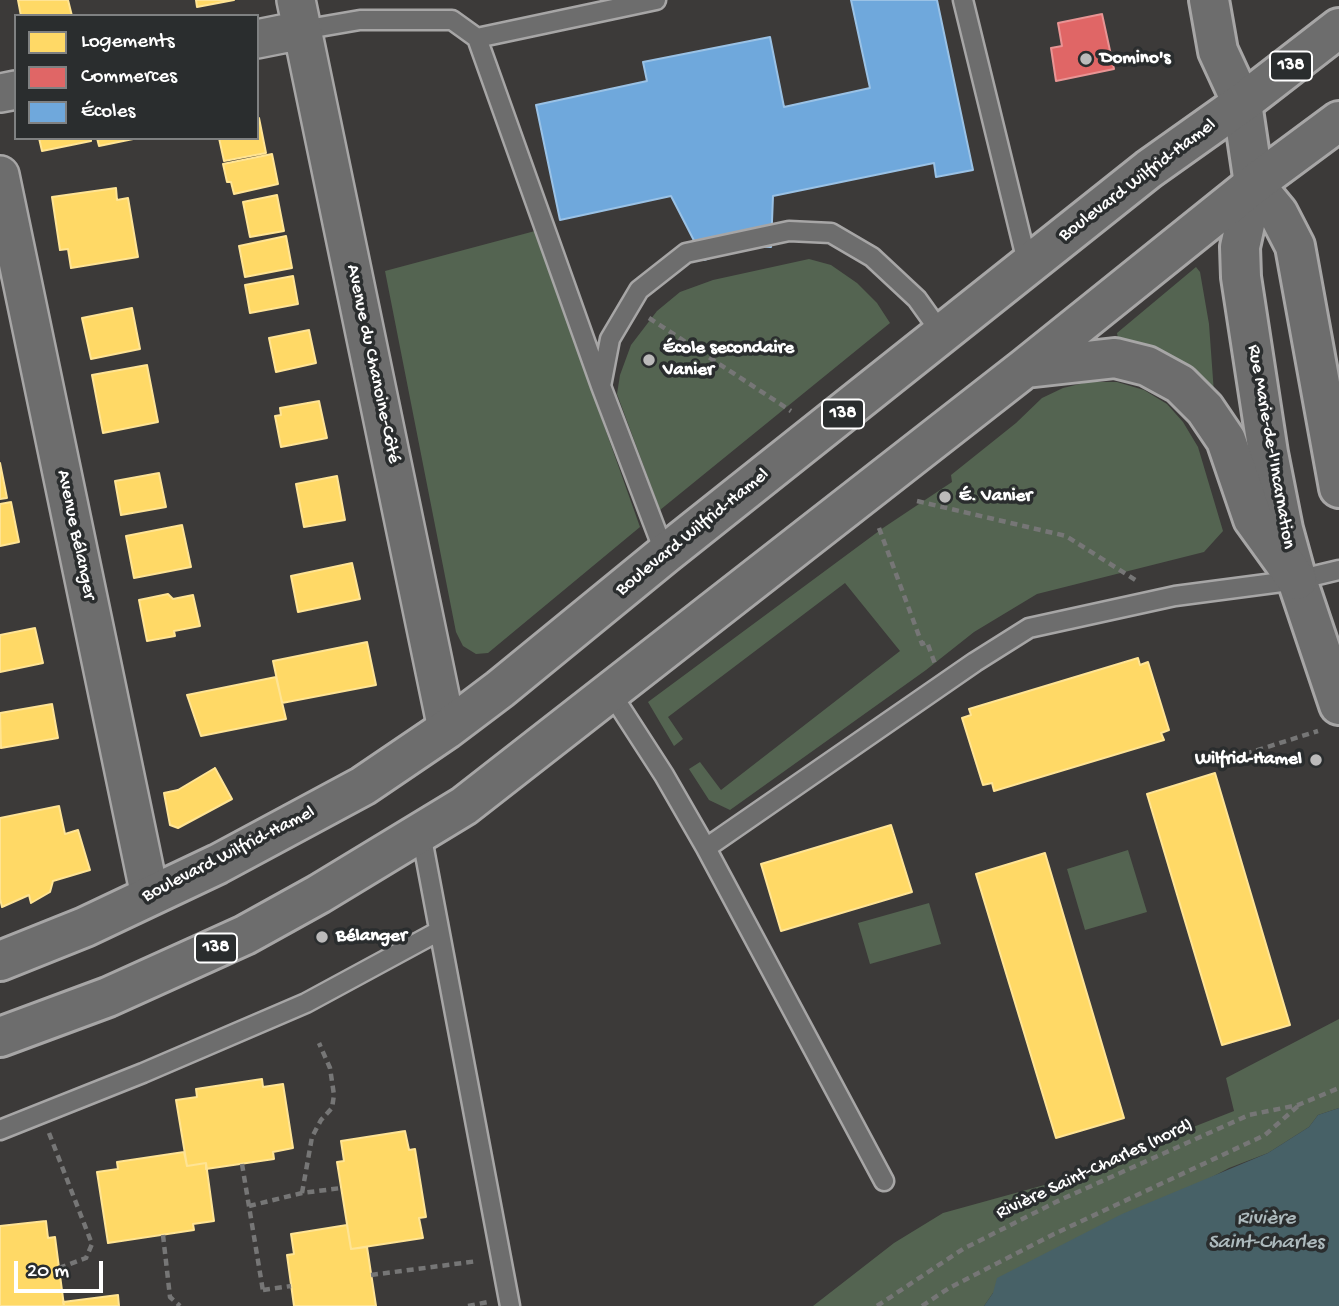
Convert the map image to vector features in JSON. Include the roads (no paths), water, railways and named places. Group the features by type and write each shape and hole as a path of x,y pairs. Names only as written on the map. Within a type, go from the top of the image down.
{"main road":[{"name":"Rue Marie-de-l'Incarnation","path":"1209,0 1218,51 1242,103 1255,184 1240,247 1241,277 1271,466 1283,529 1333,717"},
{"name":"Boulevard Wilfrid-Hamel","path":"0,961 85,927 218,864 363,786 447,729 510,682 665,554 1149,169 1242,103 1339,28"},
{"name":"138","path":"0,1037 108,997 245,935 421,833 493,786 1255,184 1339,121"},
{"name":"Rue Marie-de-l'Incarnation","path":"1255,184 1278,213 1295,246 1339,488"},
{"path":"1025,368 1115,358 1147,366 1180,384 1205,409 1226,440 1252,519 1297,580"}],"street":[{"path":"259,38 299,15"},
{"name":"Avenue du Chanoine-Côté","path":"299,15 447,729"},
{"name":"Avenue Bélanger","path":"0,174 150,896"}],"lane":[{"path":"477,38 656,0"},
{"path":"963,0 1028,266"},
{"path":"299,15 360,20 452,20 477,38 601,386 665,554"},
{"path":"601,386 610,340 639,290 686,253 789,231 831,233 872,257 917,299 942,334"},
{"path":"706,848 1029,628 1165,598 1297,580 1339,570"},
{"path":"611,693 664,775 706,848 884,1181"},
{"path":"421,833 510,1306"},
{"path":"0,1130 143,1073 306,1003 439,931"}],"water":[{"name":"Rivière Saint-Charles","path":"1339,1108 1339,1306 984,1306 993,1293 997,1278 1122,1214 1268,1153 1309,1127 1318,1115"}],"place":[{"name":"Domino's","path":"1086,59"},
{"name":"École secondaire Vanier","path":"649,360"},
{"name":"É. Vanier","path":"945,497"},
{"name":"Wilfrid-Hamel","path":"1316,760"},
{"name":"Bélanger","path":"322,937"}]}
